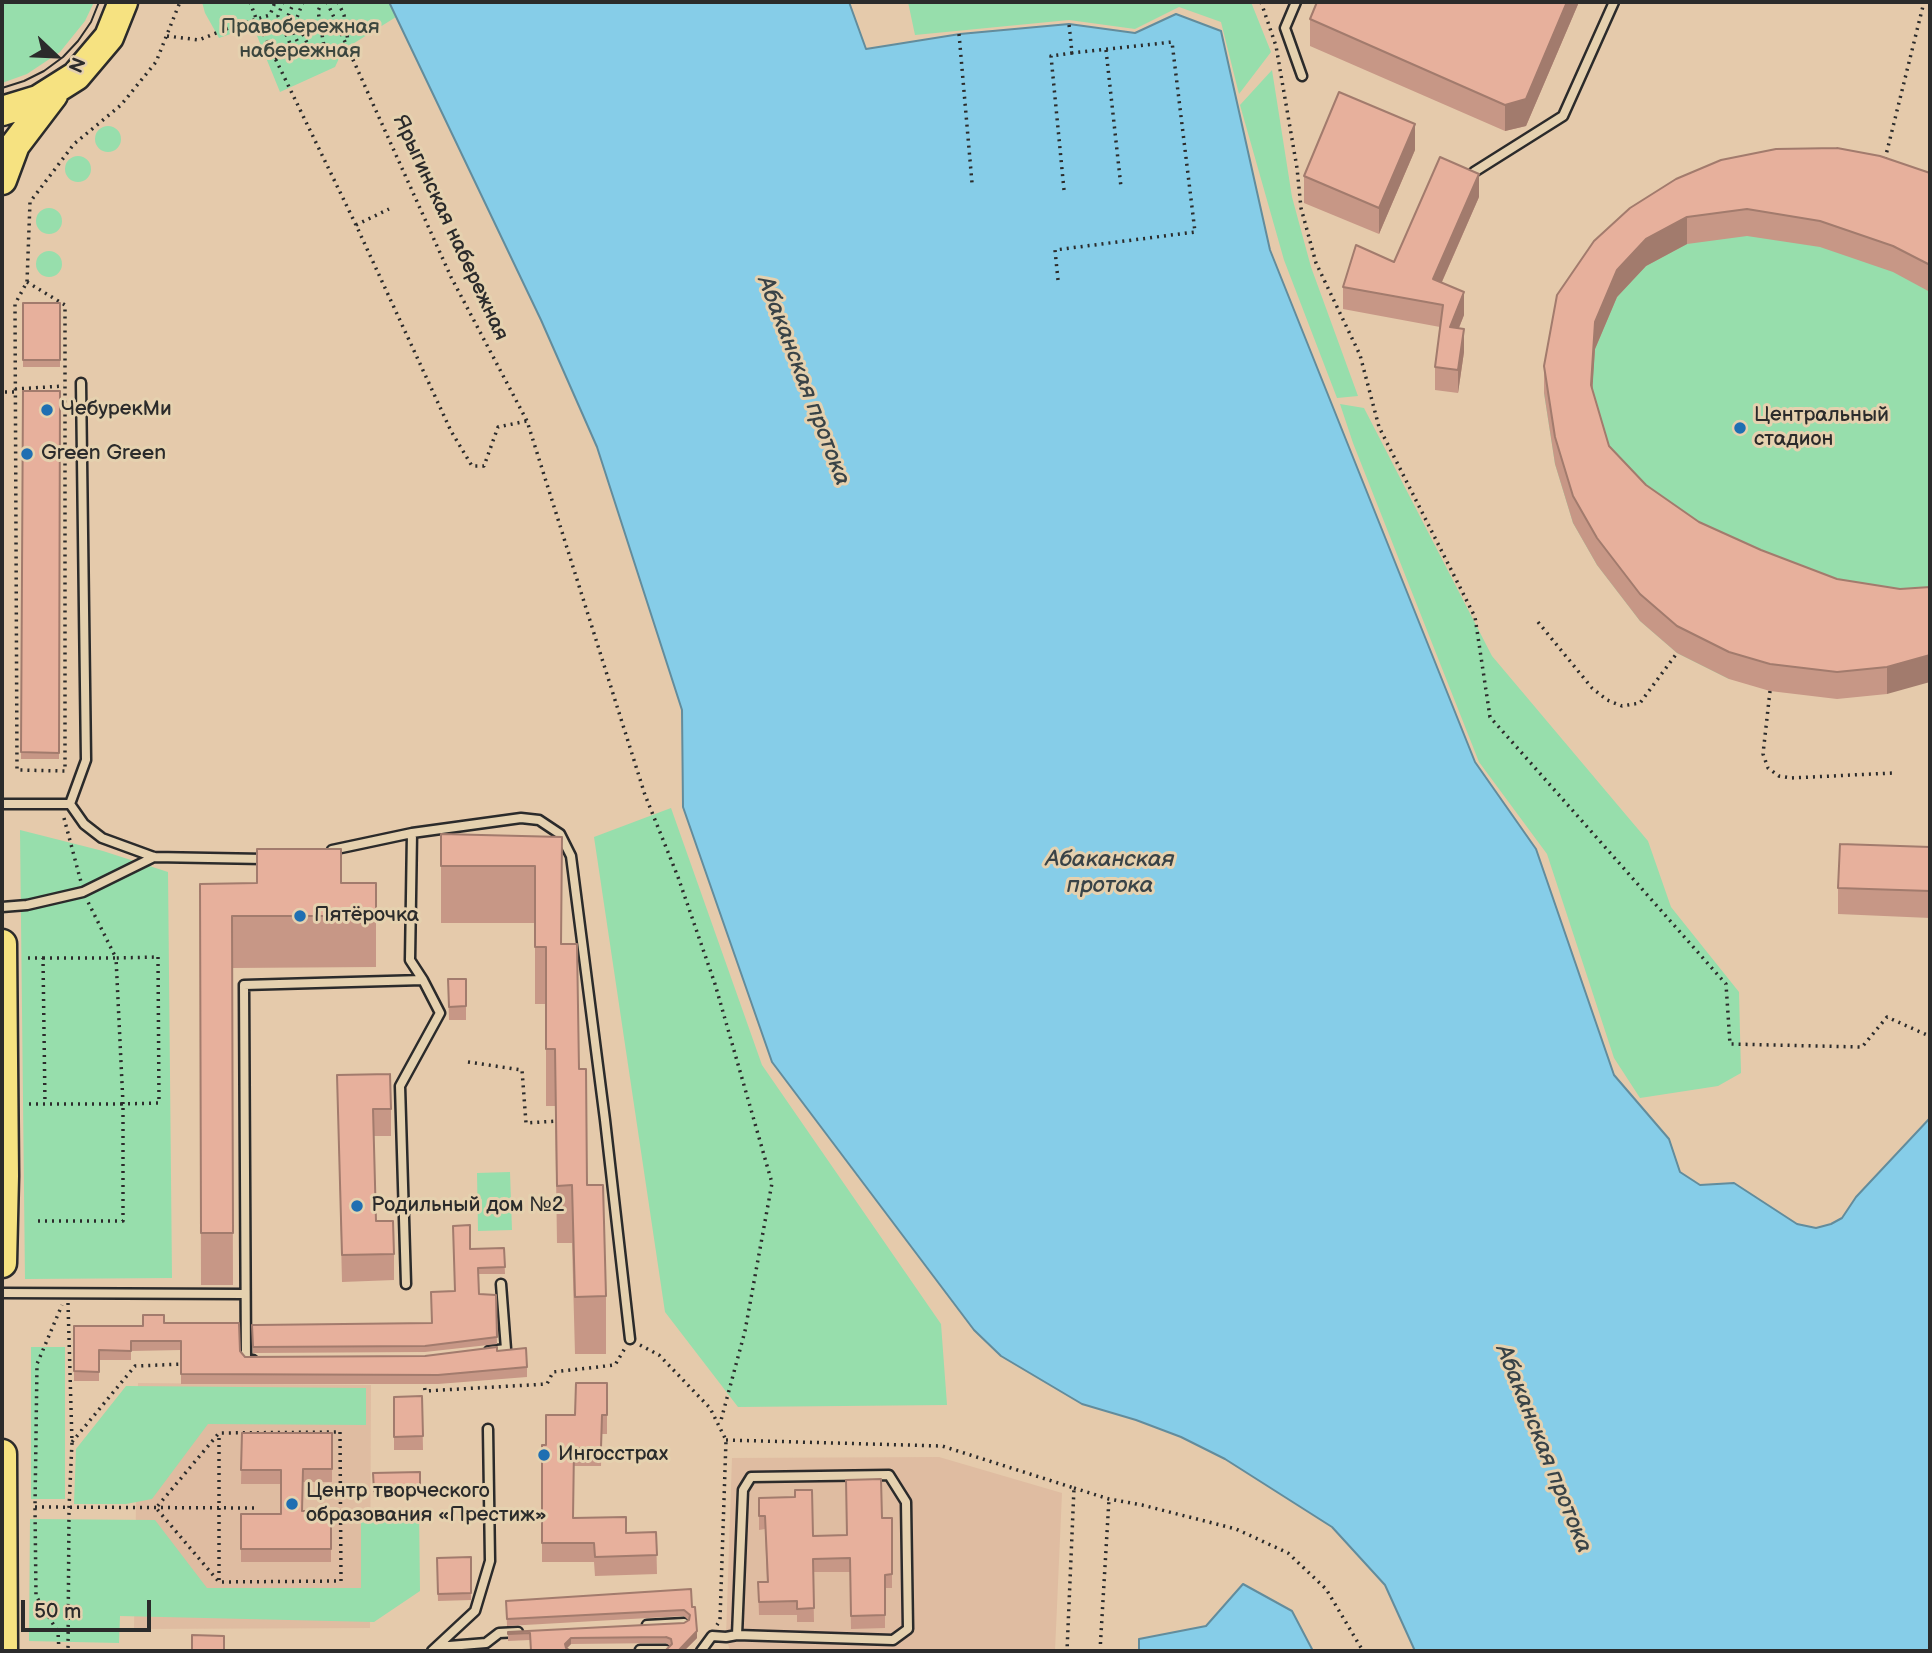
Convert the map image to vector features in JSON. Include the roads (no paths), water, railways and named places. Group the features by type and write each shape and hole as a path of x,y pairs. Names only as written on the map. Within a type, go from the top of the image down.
{"highway":[{"path":"2,111 38,100 76,76 109,37 123,2"},
{"path":"2,180 15,145 57,90"},
{"path":"2,944 2,1264"},
{"path":"2,1454 3,1651"}],"lane":[{"path":"1296,2 1285,28 1302,76"},
{"path":"1474,172 1563,116 1614,2"},
{"path":"70,804 86,760 81,383"},
{"path":"2,804 70,804"},
{"path":"70,804 84,824 102,838 154,857 276,859"},
{"path":"317,854 412,834 521,818 539,820 560,834 571,856 606,1120 629,1339"},
{"path":"406,1284 400,1086 440,1013 410,960 412,834"},
{"path":"2,907 27,905 83,892 154,857"},
{"path":"260,1360 246,1360 244,985 423,980"},
{"path":"479,1352 506,1349 501,1284"},
{"path":"2,1293 245,1294"},
{"path":"435,1649 475,1611 490,1561 488,1429"},
{"path":"701,1651 712,1636 726,1637 737,1634 892,1640 908,1629 906,1502 889,1475 751,1478 743,1490 737,1634"},
{"path":"631,1626 684,1623"},
{"path":"435,1649 486,1643 499,1633 525,1632"},
{"path":"625,1650 666,1650"}],"water":[{"name":"Абаканская протока","path":"389,2 849,2 866,49 960,34 1069,24 1135,33 1176,14 1221,31 1270,250 1475,762 1536,849 1614,1075 1669,1139 1680,1172 1700,1185 1734,1183 1797,1224 1816,1228 1842,1218 1856,1197 1930,1118 1930,1651 1415,1651 1385,1585 1332,1527 1225,1459 1181,1437 1082,1404 1001,1356 974,1330 772,1062 683,807 682,710 597,447 541,320"},
{"path":"1243,1584 1292,1611 1313,1651 1139,1651 1139,1639 1206,1626"}],"tram line":[{"path":"2,88 44,71 63,57 91,22 99,2"}],"place":[{"name":"ЧебурекМи","path":"47,410"},
{"name":"Центральный стадион","path":"1740,428"},
{"name":"Green Green","path":"27,454"},
{"name":"Пятёрочка","path":"300,916"},
{"name":"Родильный дом №2","path":"357,1206"},
{"name":"Ингосстрах","path":"544,1455"},
{"name":"Центр творческого образования «Престиж»","path":"292,1504"}],"park label":[{"name":"Правобережная набережная","path":"300,40"}]}
